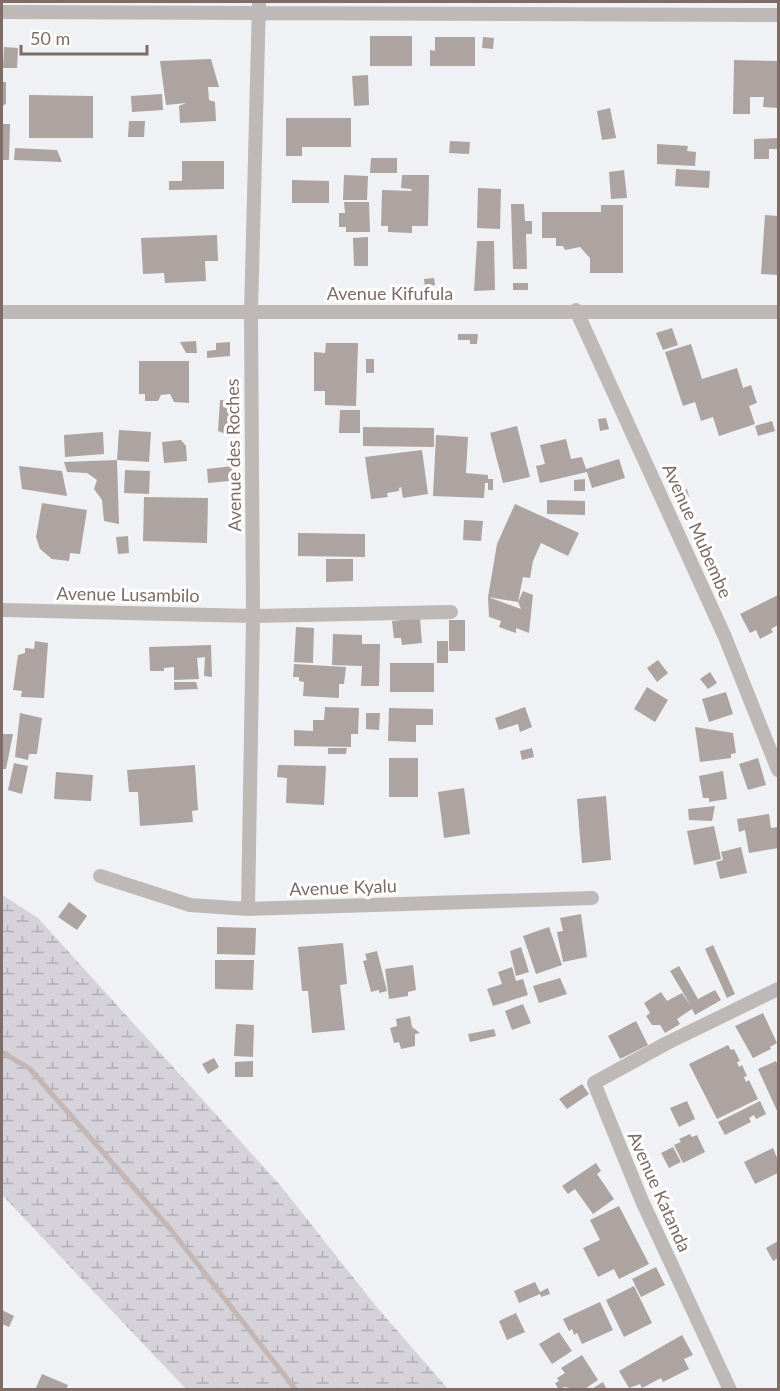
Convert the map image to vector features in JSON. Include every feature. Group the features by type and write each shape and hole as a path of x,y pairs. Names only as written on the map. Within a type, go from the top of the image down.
{"street":[{"path":"2,12 259,6 778,15"},
{"name":"Avenue des Roches","path":"248,909 254,616 250,313 259,6"},
{"name":"Avenue Kifufula","path":"2,312 250,313 576,310 778,312"},
{"name":"Avenue Mubembe","path":"576,310 725,637 778,770"},
{"name":"Avenue Lusambilo","path":"2,610 254,616 451,612"},
{"name":"Avenue Kyalu","path":"100,876 190,905 248,909 592,898"},
{"name":"Avenue Katanda","path":"730,1389 642,1201 594,1083 778,989"}],"green space":[{"path":"2,895 38,918 280,1185 375,1305 448,1389 186,1389 2,1195"}],"building":[{"path":"370,36 412,36 412,66 370,66"},
{"path":"435,37 475,37 475,66 430,66 430,50 435,51"},
{"path":"483,37 494,38 493,49 482,48"},
{"path":"4,47 18,48 17,68 3,68"},
{"path":"211,59 219,87 208,87 209,100 215,102 216,121 180,123 179,106 186,103 166,105 160,61"},
{"path":"734,60 778,61 778,108 763,107 764,97 750,97 750,114 733,114"},
{"path":"368,75 369,105 354,106 352,76"},
{"path":"2,82 6,82 6,104 2,106"},
{"path":"162,94 163,110 132,112 131,96"},
{"path":"29,95 93,96 93,138 29,138"},
{"path":"610,108 616,138 602,140 597,111"},
{"path":"286,118 351,118 351,147 302,147 302,156 286,156"},
{"path":"129,121 145,121 144,137 128,137"},
{"path":"2,124 10,124 9,160 2,160"},
{"path":"777,138 777,149 769,149 769,159 754,159 754,139"},
{"path":"450,141 470,142 469,154 449,153"},
{"path":"657,144 688,146 687,151 696,152 695,166 657,164"},
{"path":"15,148 57,150 62,162 14,160"},
{"path":"371,158 397,158 397,173 370,173"},
{"path":"182,161 224,161 224,189 169,190 169,181 182,181"},
{"path":"676,169 710,171 709,188 675,186"},
{"path":"624,170 627,198 611,199 609,172"},
{"path":"344,175 368,176 367,200 343,200"},
{"path":"402,175 429,175 428,226 412,226 412,233 388,232 388,226 381,226 382,190 412,191 401,188"},
{"path":"292,180 329,181 329,203 292,203"},
{"path":"478,188 501,189 500,229 477,228"},
{"path":"344,202 369,202 370,232 346,232 346,227 339,227 339,213 345,213"},
{"path":"511,204 524,204 525,221 532,221 532,234 526,234 527,269 513,269"},
{"path":"601,205 623,205 623,273 590,273 590,258 580,247 565,250 563,246 556,246 556,238 542,238 542,212 601,212"},
{"path":"765,215 778,216 778,275 761,274"},
{"path":"217,235 218,261 205,261 206,281 165,283 164,273 143,274 141,238"},
{"path":"368,237 368,266 354,266 353,238"},
{"path":"477,241 494,241 495,290 474,291"},
{"path":"434,278 435,285 425,287 424,279"},
{"path":"513,283 528,283 528,290 513,290"},
{"path":"672,328 678,345 663,350 656,333"},
{"path":"458,334 478,334 477,344 470,344 470,340 458,340"},
{"path":"196,341 197,353 186,353 180,342"},
{"path":"230,342 230,356 207,358 207,351 216,350 216,343"},
{"path":"326,343 358,343 356,406 325,405 325,391 314,391 314,352 325,353"},
{"path":"691,344 702,379 737,368 743,388 751,385 757,403 749,406 755,424 719,436 713,417 701,421 695,402 683,406 665,352"},
{"path":"366,359 374,359 374,373 366,373"},
{"path":"139,361 189,361 189,403 174,402 170,394 161,395 158,401 145,401 145,394 139,394"},
{"path":"220,400 239,401 237,430 231,436 218,431"},
{"path":"340,410 360,410 360,433 339,433"},
{"path":"606,418 609,429 600,431 598,419"},
{"path":"772,421 775,431 758,436 755,426"},
{"path":"517,426 530,477 503,483 490,433"},
{"path":"363,427 434,428 434,447 363,446"},
{"path":"119,430 151,432 149,462 117,460"},
{"path":"103,432 104,454 65,457 64,435"},
{"path":"436,435 468,437 466,473 488,475 488,479 493,479 493,490 488,490 488,483 485,483 484,498 433,496"},
{"path":"566,439 571,459 582,457 586,469 619,459 625,478 592,488 587,472 540,483 536,466 545,464 540,445"},
{"path":"181,440 186,446 187,461 164,463 162,442"},
{"path":"422,450 428,494 403,498 401,487 399,491 387,493 388,497 371,499 365,457"},
{"path":"117,460 119,524 104,521 102,500 94,489 97,480 87,473 67,472 64,462"},
{"path":"19,466 62,471 67,496 22,489"},
{"path":"233,466 229,481 208,483 207,469"},
{"path":"125,470 150,471 149,494 124,493"},
{"path":"585,479 585,491 574,491 574,480"},
{"path":"687,489 689,497 681,500 678,493"},
{"path":"144,497 208,498 207,543 143,541"},
{"path":"547,500 585,501 585,515 547,514"},
{"path":"42,503 87,510 80,554 70,553 69,561 52,559 40,549 36,537"},
{"path":"515,504 579,533 568,556 541,543 533,561 530,578 523,577 518,602 488,597 497,544"},
{"path":"464,520 483,521 481,541 463,540"},
{"path":"298,533 365,534 365,557 298,556"},
{"path":"128,536 129,553 118,554 116,537"},
{"path":"326,559 353,559 353,581 326,582"},
{"path":"523,591 533,595 529,633 516,628 516,633 499,627 501,621 489,617 488,597 521,609 518,602"},
{"path":"778,595 778,625 771,629 773,632 760,639 756,630 750,633 740,614"},
{"path":"420,618 422,643 402,645 401,638 394,638 392,621"},
{"path":"449,620 465,620 465,651 449,651"},
{"path":"296,627 314,628 313,663 294,662"},
{"path":"333,634 362,635 362,644 380,644 379,686 361,686 362,666 332,665"},
{"path":"35,641 48,643 44,698 21,697 22,691 13,690 18,655 25,653 25,648 34,649"},
{"path":"437,641 448,641 448,663 437,663"},
{"path":"211,645 212,677 204,676 205,657 197,658 199,679 174,680 174,667 164,668 164,671 150,671 149,647"},
{"path":"658,660 668,673 657,682 647,668"},
{"path":"390,663 434,663 434,692 390,692"},
{"path":"294,664 346,667 344,684 339,684 339,698 303,696 304,682 299,681 299,677 293,677"},
{"path":"710,672 717,683 708,689 700,679"},
{"path":"174,682 196,682 198,689 174,690"},
{"path":"647,687 668,700 655,722 634,709"},
{"path":"726,692 733,714 709,722 702,699"},
{"path":"325,707 359,708 358,734 351,734 351,747 294,746 294,730 313,731 313,720 324,720"},
{"path":"525,707 532,727 520,732 518,724 499,730 495,718"},
{"path":"389,708 433,709 433,725 416,725 416,742 388,741"},
{"path":"20,713 42,718 37,754 29,754 28,760 15,757"},
{"path":"366,713 380,713 379,730 366,729"},
{"path":"695,727 733,733 736,753 731,754 731,758 700,762"},
{"path":"2,734 13,734 6,769 2,769"},
{"path":"328,748 347,748 346,754 328,754"},
{"path":"532,748 534,757 522,760 520,751"},
{"path":"389,758 418,758 418,797 389,797"},
{"path":"758,758 766,785 748,790 739,764"},
{"path":"14,763 28,766 22,794 8,790"},
{"path":"195,765 198,810 192,811 193,822 140,826 138,792 129,792 127,770"},
{"path":"278,765 326,766 324,805 286,803 287,778 277,777"},
{"path":"723,771 727,799 709,802 709,798 703,798 699,776"},
{"path":"56,772 93,775 91,801 54,799"},
{"path":"464,788 470,834 444,838 438,792"},
{"path":"606,796 611,860 582,863 577,799"},
{"path":"715,806 712,821 689,820 688,809"},
{"path":"769,814 771,828 778,827 778,848 749,853 745,830 739,832 737,819"},
{"path":"714,826 721,859 694,865 687,831"},
{"path":"741,847 747,873 720,879 716,862 723,860 721,852"},
{"path":"69,902 87,916 77,930 58,917"},
{"path":"581,914 587,957 563,962 557,932 563,931 560,918"},
{"path":"217,927 256,928 255,955 217,954"},
{"path":"549,927 562,965 536,974 523,936"},
{"path":"343,943 347,984 340,985 345,1030 312,1033 308,991 302,991 298,947"},
{"path":"713,945 735,994 727,998 705,949"},
{"path":"521,947 529,972 516,976 510,951"},
{"path":"377,951 387,991 379,993 379,990 371,992 363,961 367,960 365,954"},
{"path":"215,960 254,960 253,990 215,989"},
{"path":"413,965 416,990 408,992 408,996 389,999 385,969"},
{"path":"679,966 698,999 715,990 721,1000 695,1015 692,1009 677,1019 680,1024 665,1033 660,1025 652,1025 646,1016 650,1013 644,1003 661,992 667,1001 682,993 691,1006 670,971"},
{"path":"512,967 516,981 523,979 528,995 493,1006 487,989 502,984 498,972"},
{"path":"560,978 567,994 539,1003 533,986"},
{"path":"523,1004 531,1023 512,1030 505,1011"},
{"path":"763,1013 777,1043 770,1047 771,1049 753,1058 735,1026"},
{"path":"410,1016 412,1027 420,1033 415,1034 415,1046 401,1049 399,1042 394,1043 390,1028 397,1026 396,1019"},
{"path":"636,1021 648,1045 620,1059 608,1036"},
{"path":"236,1024 254,1025 253,1057 234,1056"},
{"path":"494,1029 496,1036 470,1042 468,1034"},
{"path":"728,1045 731,1050 734,1049 740,1061 737,1062 739,1067 742,1065 747,1076 744,1077 746,1082 749,1080 758,1099 717,1119 689,1064"},
{"path":"214,1058 219,1067 208,1074 202,1064"},
{"path":"253,1061 253,1077 235,1077 235,1062"},
{"path":"776,1061 778,1066 778,1113 758,1069"},
{"path":"582,1084 589,1094 567,1109 559,1099"},
{"path":"687,1101 695,1119 679,1127 670,1108"},
{"path":"760,1101 766,1114 756,1119 754,1115 749,1118 751,1122 725,1135 718,1122"},
{"path":"690,1134 692,1137 697,1135 705,1152 683,1163 674,1145 681,1142 679,1139"},
{"path":"673,1147 681,1162 669,1168 661,1153"},
{"path":"773,1148 778,1160 778,1173 755,1184 744,1162"},
{"path":"596,1163 601,1171 597,1174 614,1199 593,1214 575,1189 568,1194 562,1186"},
{"path":"619,1206 649,1264 619,1279 614,1269 598,1277 583,1248 600,1240 590,1220"},
{"path":"778,1241 778,1258 773,1261 766,1248"},
{"path":"656,1267 665,1285 641,1297 632,1279"},
{"path":"535,1282 540,1292 548,1288 550,1294 541,1297 540,1294 519,1303 514,1291"},
{"path":"634,1286 652,1323 624,1337 606,1300"},
{"path":"600,1302 613,1330 582,1344 577,1333 574,1335 572,1329 569,1331 563,1319"},
{"path":"2,1310 14,1316 9,1327 2,1324"},
{"path":"516,1313 525,1332 507,1340 499,1321"},
{"path":"559,1332 572,1351 552,1364 539,1344"},
{"path":"682,1335 693,1355 684,1359 689,1369 663,1382 661,1378 642,1388 640,1384 629,1388 619,1371"},
{"path":"582,1355 598,1380 583,1390 564,1387 559,1390 555,1383 559,1381 557,1378 565,1373 561,1368"},
{"path":"42,1374 68,1385 66,1390 35,1390"},
{"path":"603,1382 607,1390 590,1390"}],"waterway":[{"path":"2,1052 30,1069 171,1230 296,1390"}]}
